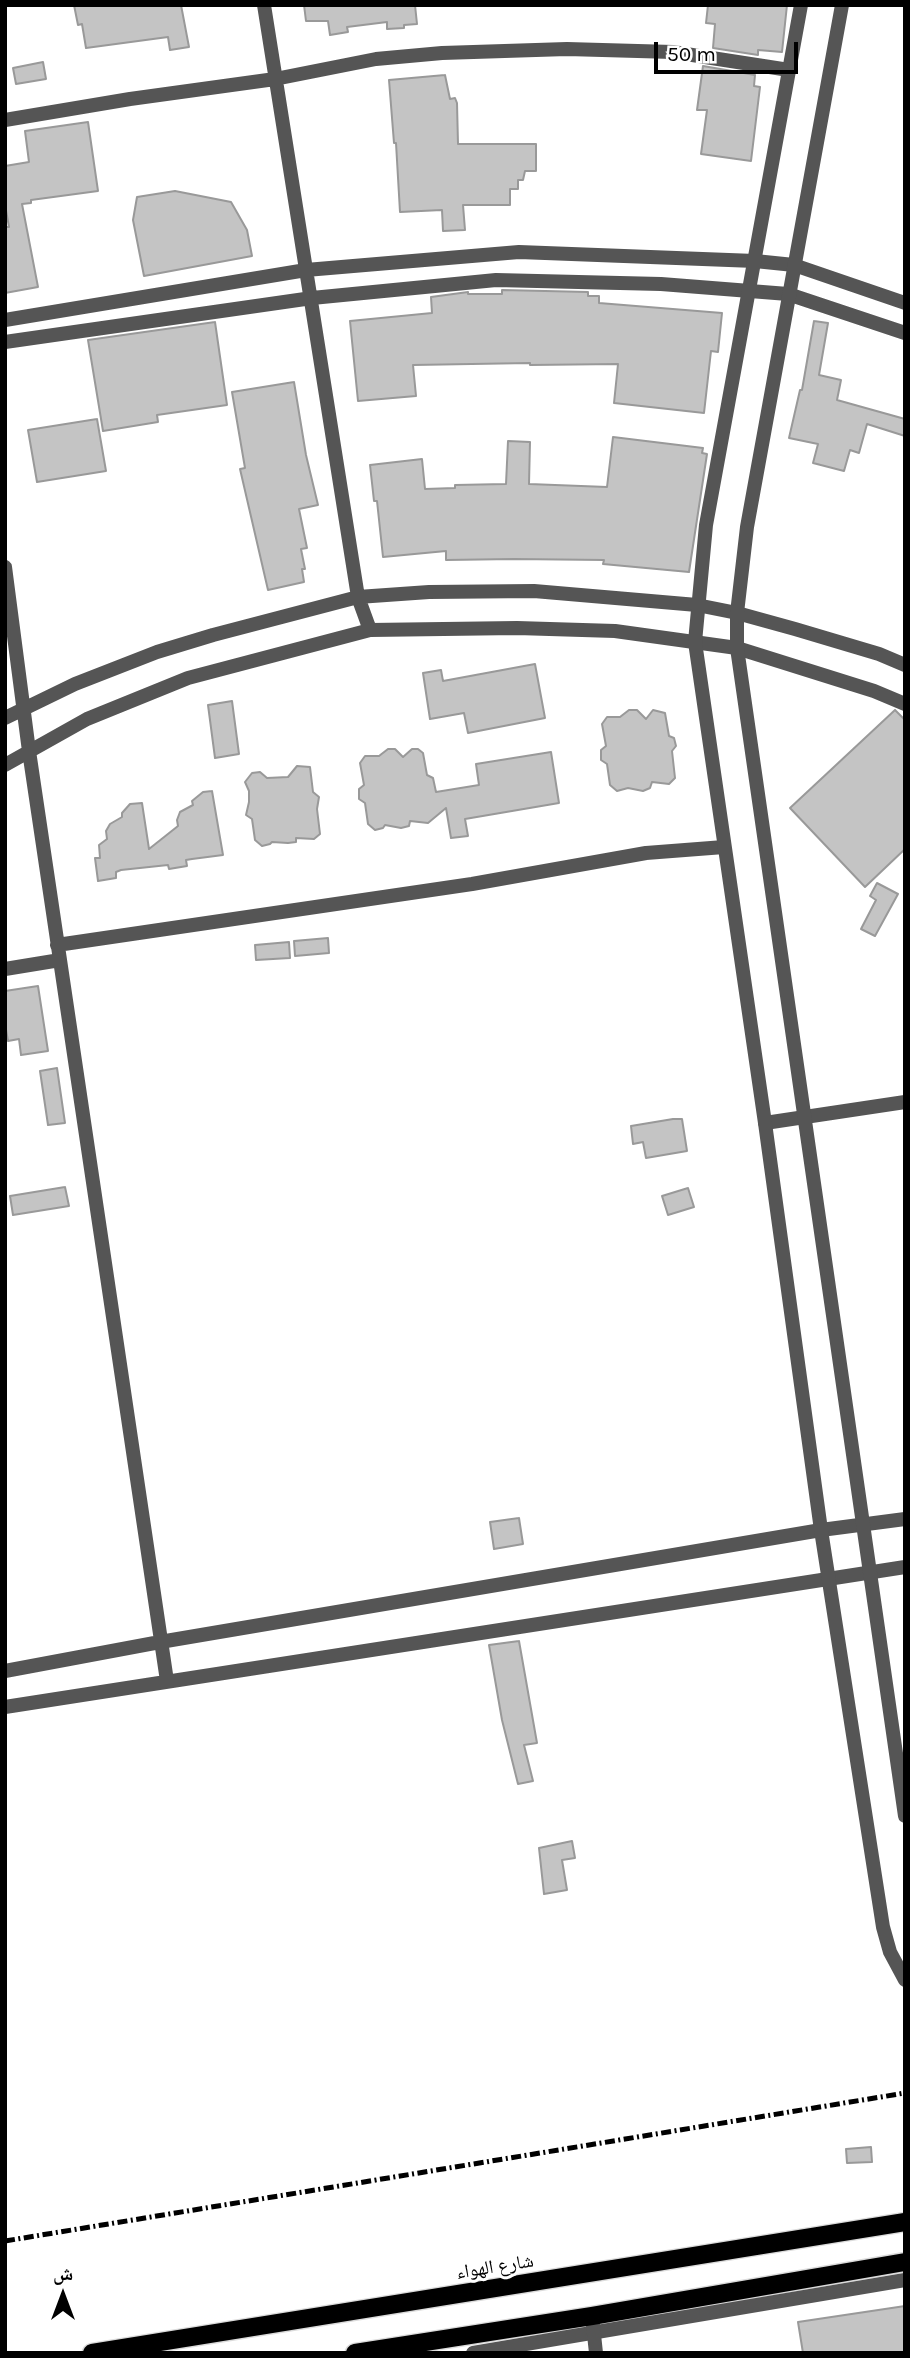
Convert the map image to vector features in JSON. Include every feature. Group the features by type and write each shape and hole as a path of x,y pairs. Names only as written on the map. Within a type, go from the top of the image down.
{"main road":[{"name":"شارع الهواء","path":"92,2353 905,2222"},
{"path":"355,2353 592,2324 905,2262"}],"street":[{"path":"264,5 358,597 370,630"},
{"path":"801,5 706,525 695,642 828,1577 883,1927 890,1952 905,1980"},
{"path":"842,5 747,527 737,613 737,648 905,1816"},
{"path":"5,120 275,79 376,59 442,53 555,49 673,52 789,70"},
{"path":"5,320 306,270 519,252 755,261 793,265 905,303"},
{"path":"5,342 312,298 496,280 661,284 788,294 905,333"},
{"path":"5,567 29,751 167,1681"},
{"path":"5,718 24,707 157,652 213,635 358,597 429,592 534,591 697,605 737,613 879,654 905,666"},
{"path":"5,765 87,719 188,678 370,630 517,628 615,631 695,642 737,648 862,687 905,704"},
{"path":"5,969 59,952 646,853 724,847"},
{"path":"765,1123 905,1102"},
{"path":"5,1671 160,1642 905,1518"},
{"path":"5,1707 905,1567"},
{"path":"473,2353 592,2324 905,2280"},
{"path":"592,2324 596,2353"}],"building":[{"path":"74,5 181,5 189,47 170,50 168,37 86,48 82,24 78,25"},
{"path":"304,5 415,5 417,24 387,29 387,22 347,27 348,32 330,35 328,21 306,21"},
{"path":"708,5 787,5 782,52 758,50 758,55 713,48 715,24 706,23"},
{"path":"43,62 46,79 16,84 13,68"},
{"path":"703,66 755,75 754,86 760,87 751,161 701,154 707,110 697,110"},
{"path":"445,75 450,99 455,98 457,103 458,144 536,144 536,171 525,171 523,180 518,180 518,189 510,189 510,205 463,205 465,230 443,231 442,210 400,212 389,80"},
{"path":"88,122 98,191 31,200 31,203 22,204 38,287 5,293 5,227 9,227 5,205 5,166 29,162 25,131"},
{"path":"175,191 231,202 247,230 252,256 144,276 133,220 137,197"},
{"path":"502,290 588,292 588,296 599,296 599,303 722,313 718,352 711,351 704,413 614,403 618,364 413,365 416,396 358,401 350,321 432,313 431,297 468,292 502,294"},
{"path":"814,321 828,323 819,375 841,380 837,400 905,419 905,436 867,424 859,453 850,450 844,471 813,463 818,444 789,438 802,390"},
{"path":"215,322 227,405 157,415 158,422 103,431 88,340"},
{"path":"294,382 306,455 318,505 299,509 307,548 301,549 305,569 302,569 304,582 268,590 240,469 245,468 232,392"},
{"path":"97,419 106,471 37,482 28,430"},
{"path":"613,437 703,448 702,453 707,454 689,572 603,564 604,560 446,560 446,551 383,557 370,465 422,459 425,489 455,488 455,485 506,484 508,441 530,442 529,484 607,487"},
{"path":"535,664 545,718 468,733 464,713 430,719 423,673 441,670 443,681"},
{"path":"232,701 239,754 215,758 208,705"},
{"path":"629,710 637,710 646,719 653,710 665,713 669,736 674,738 676,746 672,751 675,778 669,784 652,782 650,788 643,791 628,788 617,791 610,785 607,764 601,760 601,750 606,746 602,724 607,717 620,717"},
{"path":"895,710 905,720 905,849 865,887 790,808"},
{"path":"388,749 395,749 403,757 412,749 423,753 427,775 433,778 436,792 479,785 476,764 551,752 559,803 465,819 468,836 451,838 446,808 428,823 410,821 409,826 401,828 385,825 375,830 368,824 365,803 359,799 359,789 364,785 360,763 365,756 379,756"},
{"path":"297,766 310,767 313,792 319,797 317,809 320,834 314,839 296,838 296,842 272,842 262,846 255,840 252,819 246,815 249,791 245,782 252,773 260,772 267,778 288,777"},
{"path":"212,791 223,855 186,860 187,866 169,869 168,865 121,870 116,872 116,878 98,881 95,858 100,858 99,845 107,839 106,831 110,824 122,817 130,804 142,803 149,849 178,826 180,812 193,805 192,801 203,792"},
{"path":"877,883 898,894 875,936 861,929 876,900 870,896"},
{"path":"328,938 329,953 295,956 294,941"},
{"path":"289,942 290,958 256,960 255,945"},
{"path":"38,986 48,1051 21,1055 19,1039 8,1041 5,991"},
{"path":"57,1068 65,1123 48,1125 40,1071"},
{"path":"682,1119 687,1151 646,1158 643,1142 633,1144 631,1126"},
{"path":"65,1187 69,1206 13,1215 10,1196"},
{"path":"688,1188 694,1207 668,1215 662,1196"},
{"path":"519,1518 523,1544 494,1549 490,1522"},
{"path":"519,1641 537,1743 524,1745 533,1781 518,1784 502,1720 489,1645"},
{"path":"572,1841 575,1858 562,1860 567,1890 544,1894 539,1848"},
{"path":"871,2147 872,2162 847,2163 846,2149"},
{"path":"905,2306 905,2353 803,2353 798,2322"}],"railway":[{"path":"5,2241 905,2093"}]}
